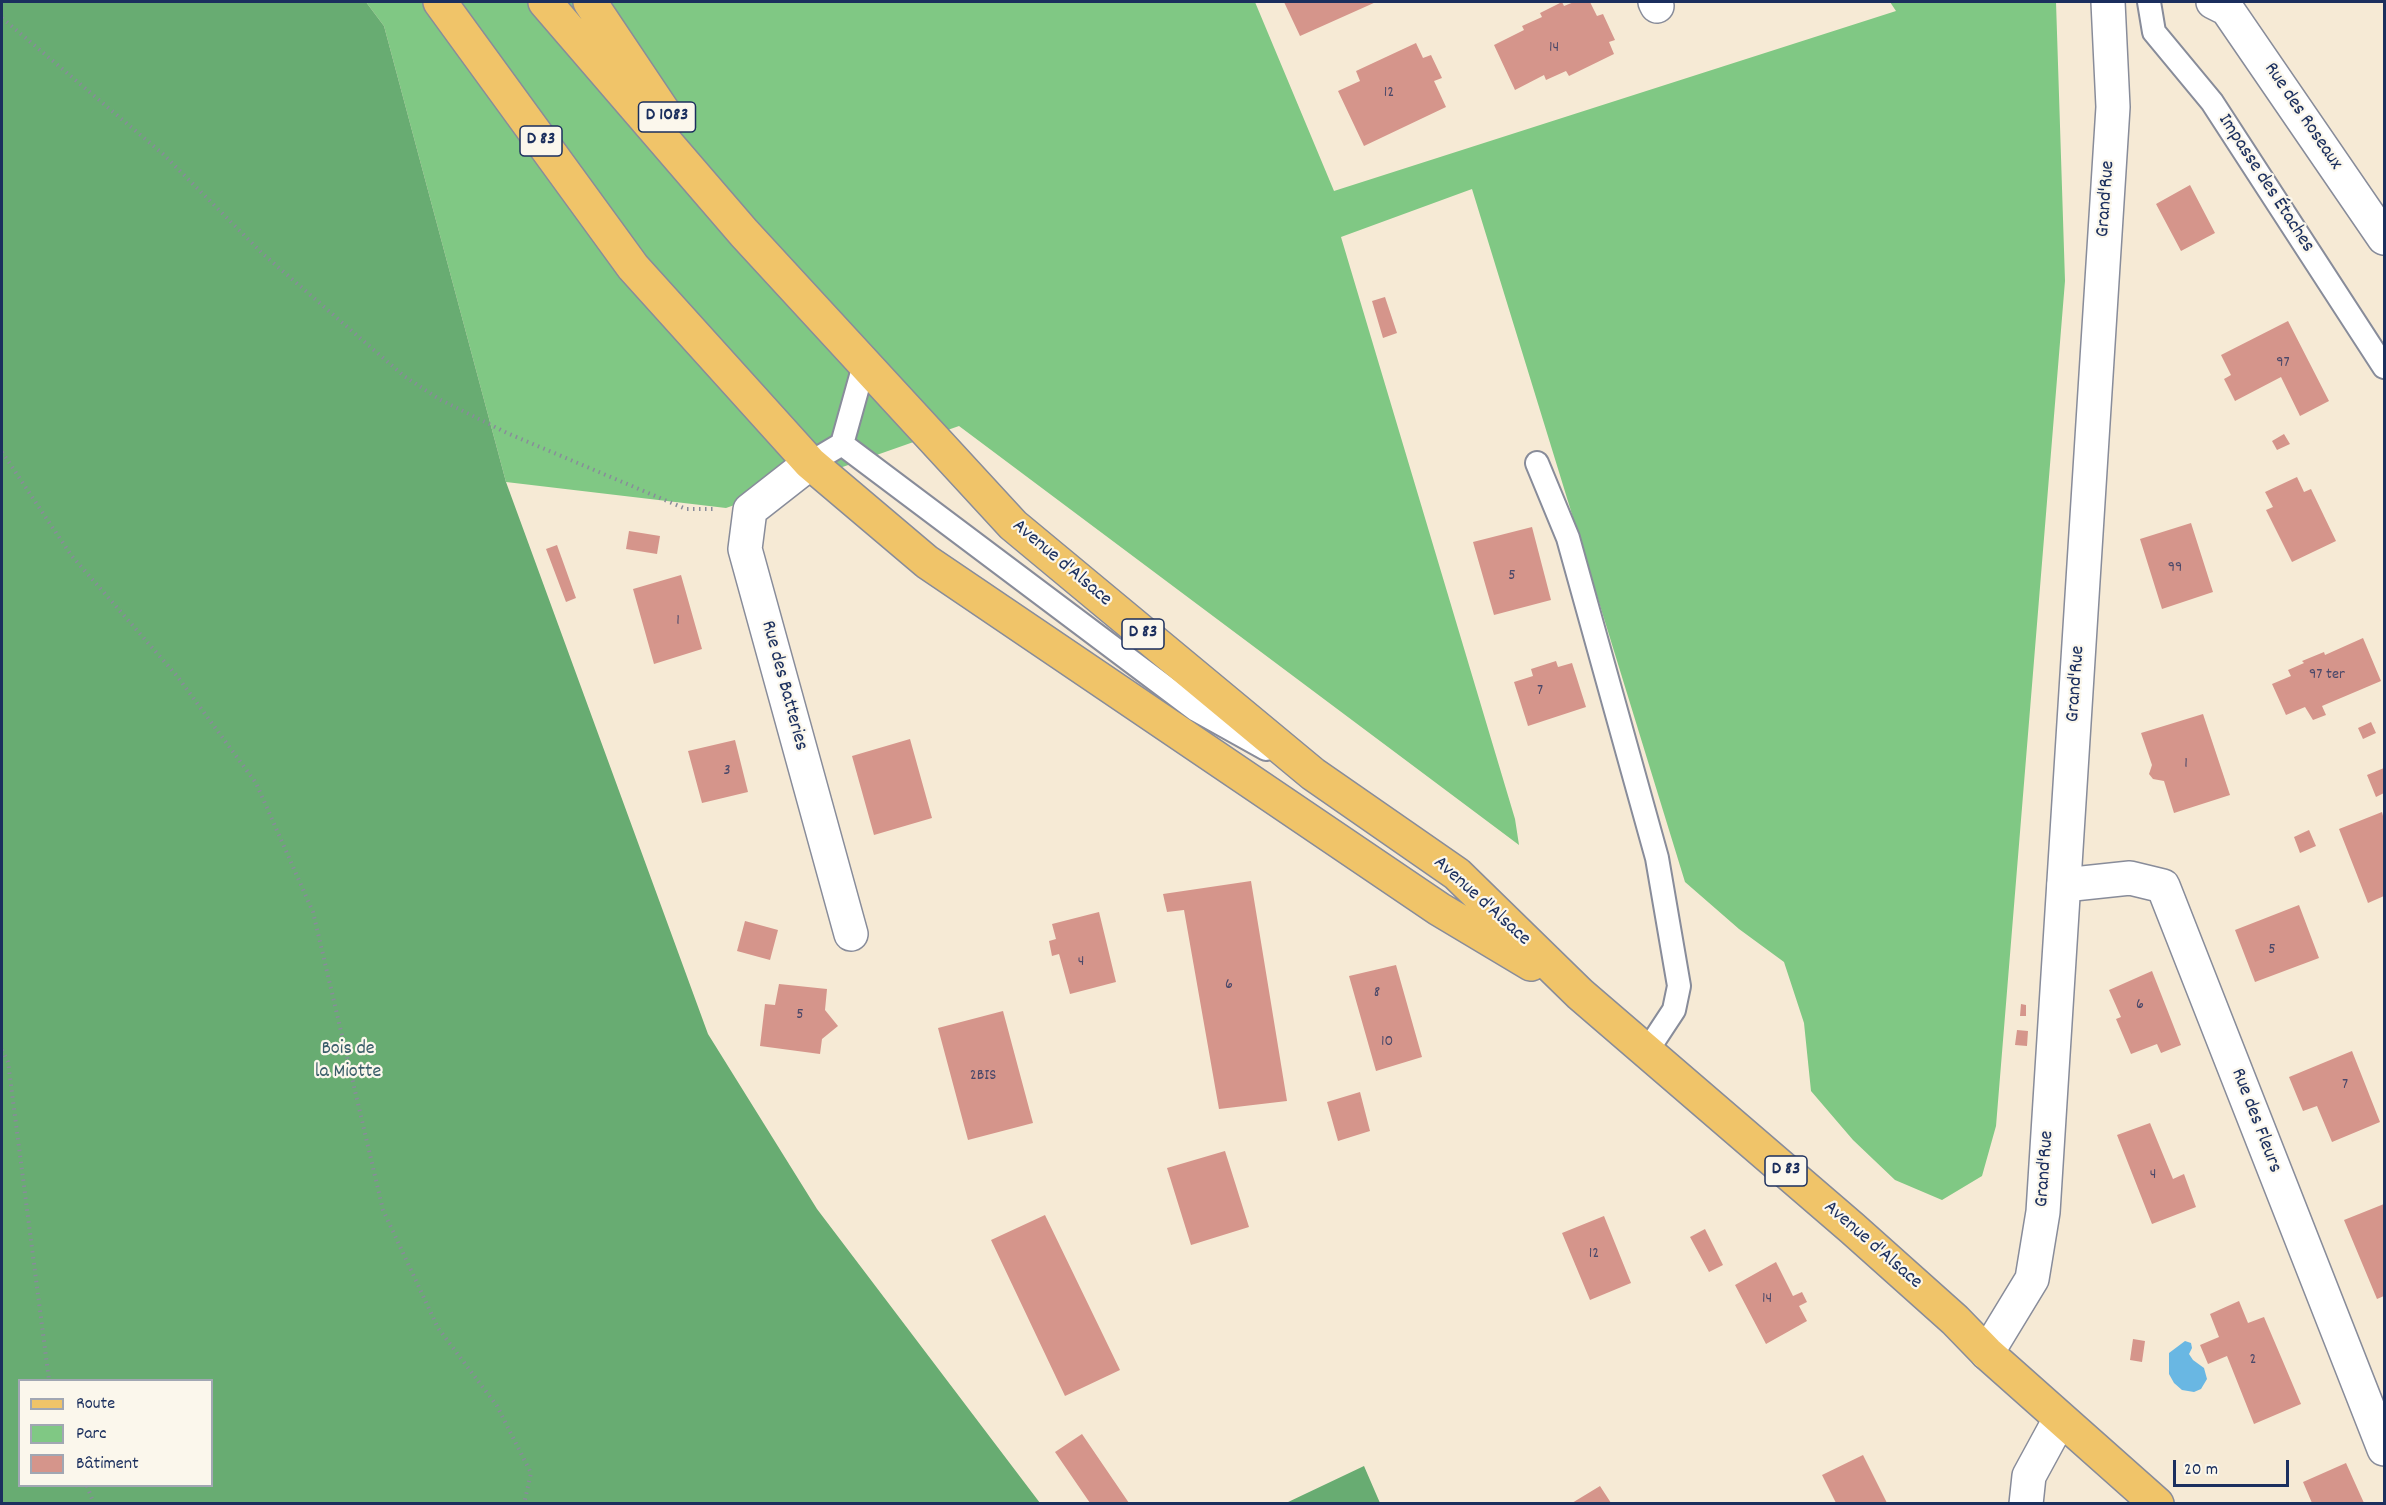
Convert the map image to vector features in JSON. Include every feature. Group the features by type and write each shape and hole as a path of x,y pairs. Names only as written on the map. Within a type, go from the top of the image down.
{"main road":[{"name":"D 83","path":"440,2 633,267 810,463"},
{"name":"D 83","path":"545,2 744,232"},
{"name":"D 1083","path":"590,2 744,232"},
{"name":"Avenue d'Alsace","path":"744,232 1013,525 1313,774 1457,874 1580,994 1879,1252 2060,1419 2157,1503"},
{"name":"Avenue d'Alsace","path":"810,463 927,562 1439,909 1580,994"}],"street":[{"name":"Grand'Rue","path":"1987,1353 2032,1279 2043,1212 2113,106 2108,2"},
{"name":"Rue des Roseaux","path":"2213,2 2228,9 2385,238"},
{"path":"750,510 810,463"},
{"name":"Rue des Batteries","path":"750,510 745,549 851,934"},
{"name":"Rue des Fleurs","path":"2064,885 2130,878 2163,886 2385,1449"},
{"path":"2026,1503 2029,1476 2060,1419"}],"lane":[{"name":"Impasse des Étaches","path":"2149,2 2154,32 2212,102 2385,367"},
{"path":"810,463 842,444 864,365"},
{"path":"842,444 1196,710 1313,774"},
{"path":"1537,463 1568,538 1657,858 1679,986 1674,1010 1647,1051"}],"path":[{"path":"2,18 163,154 263,254 404,376 421,388 507,433 686,509 750,510"},
{"path":"2,452 71,555 177,676 256,783 313,912 383,1210 438,1328 497,1406 531,1473 524,1503"},
{"path":"2,1050 8,1062 49,1379"},
{"path":"88,1487 94,1503"}],"green space":[{"name":"Bois de la Miotte","path":"2,2 366,2 384,26 506,482 708,1034 817,1209 1040,1503 2,1503"},
{"path":"366,2 1255,2 1334,191 1896,11 1890,2 2056,2 2065,281 1996,1126 1982,1176 1942,1200 1895,1180 1853,1140 1811,1091 1804,1023 1784,962 1739,929 1685,882 1472,189 1341,237 1515,819 1519,845 959,426 726,508 506,482 384,26"},
{"path":"1364,1466 1380,1503 1286,1503"}],"water":[{"path":"2185,1341 2191,1343 2192,1348 2189,1354 2204,1368 2207,1379 2201,1389 2194,1392 2182,1390 2169,1374 2169,1353"}],"building":[{"path":"1284,2 1376,2 1300,36"},
{"path":"1562,2 1564,6 1574,2 1590,2 1597,16 1603,14 1615,40 1609,42 1614,54 1569,76 1566,71 1546,80 1544,75 1515,90 1494,45 1524,30 1522,26 1542,17 1540,13"},
{"path":"1416,43 1423,58 1431,55 1442,78 1434,81 1446,107 1364,146 1338,91 1360,81 1356,71"},
{"path":"2190,185 2215,233 2181,251 2156,204"},
{"path":"1385,297 1397,333 1383,338 1372,301"},
{"path":"2288,321 2329,401 2300,416 2281,377 2235,401 2224,379 2231,375 2221,355"},
{"path":"2284,434 2290,444 2277,450 2272,441"},
{"path":"2297,477 2304,492 2311,489 2336,541 2292,562 2266,510 2273,507 2265,492"},
{"path":"2191,523 2213,592 2162,609 2140,539"},
{"path":"1532,527 1551,600 1494,615 1473,542"},
{"path":"629,531 660,536 657,554 626,549"},
{"path":"557,545 576,598 566,602 546,549"},
{"path":"681,575 702,649 654,664 633,589"},
{"path":"2363,638 2381,681 2322,706 2326,715 2313,720 2305,707 2286,715 2272,684 2291,676 2288,670 2304,663 2302,661 2324,652 2325,655"},
{"path":"1556,661 1558,667 1572,663 1586,707 1528,726 1514,682 1533,676 1531,669"},
{"path":"2203,714 2230,795 2174,813 2164,781 2153,779 2149,774 2152,765 2141,733"},
{"path":"2371,722 2376,733 2363,739 2358,728"},
{"path":"910,739 932,818 874,835 852,756"},
{"path":"735,740 748,792 702,803 688,751"},
{"path":"2384,768 2384,793 2376,797 2367,775"},
{"path":"2382,812 2384,820 2384,896 2368,903 2339,829"},
{"path":"2309,830 2316,846 2300,853 2294,837"},
{"path":"1251,881 1287,1101 1219,1109 1184,910 1167,912 1163,894"},
{"path":"2299,905 2319,958 2255,982 2235,930"},
{"path":"1099,912 1116,982 1070,994 1059,954 1052,956 1049,941 1056,939 1052,924"},
{"path":"745,921 778,930 770,960 737,951"},
{"path":"1396,965 1422,1057 1376,1071 1349,976"},
{"path":"2152,971 2181,1045 2161,1053 2157,1044 2131,1054 2116,1019 2121,1017 2109,990"},
{"path":"779,984 827,989 825,1010 838,1026 822,1039 820,1054 760,1046 765,1004 775,1005"},
{"path":"2021,1004 2026,1005 2026,1016 2020,1016"},
{"path":"1003,1011 1033,1123 968,1140 938,1028"},
{"path":"2017,1030 2028,1031 2027,1046 2015,1045"},
{"path":"2352,1051 2380,1122 2332,1142 2317,1106 2303,1111 2289,1077"},
{"path":"1360,1092 1370,1131 1338,1141 1327,1102"},
{"path":"2150,1123 2173,1179 2184,1174 2196,1207 2152,1224 2117,1135"},
{"path":"1225,1151 1249,1227 1191,1245 1167,1168"},
{"path":"2384,1204 2384,1296 2377,1299 2344,1220"},
{"path":"1045,1215 1120,1370 1065,1396 991,1240"},
{"path":"1604,1216 1631,1283 1590,1300 1562,1233"},
{"path":"1705,1229 1723,1265 1709,1272 1690,1237"},
{"path":"1776,1262 1793,1296 1802,1292 1807,1302 1799,1306 1807,1321 1766,1344 1735,1285"},
{"path":"2239,1301 2248,1323 2264,1317 2301,1404 2254,1424 2227,1356 2208,1364 2200,1345 2219,1337 2210,1314"},
{"path":"2133,1339 2145,1341 2142,1362 2130,1360"},
{"path":"1082,1434 1129,1503 1090,1503 1055,1452"},
{"path":"1863,1455 1887,1503 1836,1503 1822,1475"},
{"path":"2346,1463 2364,1503 2312,1503 2303,1482"},
{"path":"1600,1486 1611,1503 1572,1503"}]}
